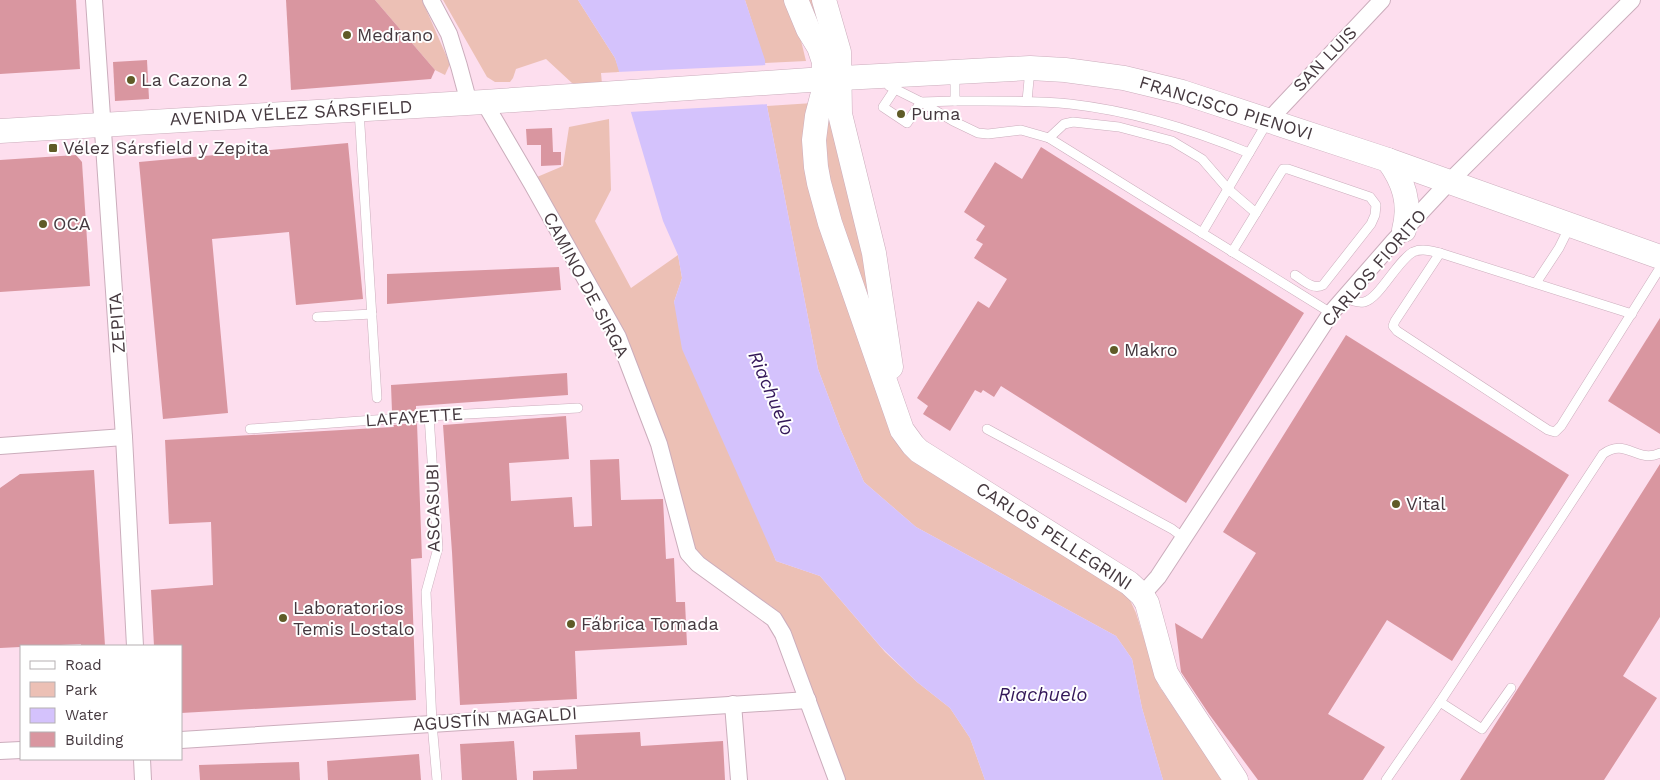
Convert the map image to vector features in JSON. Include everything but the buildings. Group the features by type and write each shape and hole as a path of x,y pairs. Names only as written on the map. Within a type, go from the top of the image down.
{"main road":[{"name":"CARLOS PELLEGRINI","path":"796,0 832,78 874,254 898,421"},
{"name":"CARLOS PELLEGRINI","path":"824,0 839,52 814,140 816,167 826,211 898,421 907,438 919,451 1129,582 1142,595 1150,612 1163,661 1172,683 1236,780"},
{"name":"FRANCISCO PIENOVI","path":"583,95 832,78 1030,68 1065,70 1124,78 1182,92 1269,120 1388,160 1660,257"},
{"name":"AVENIDA VÉLEZ SÁRSFIELD","path":"0,131 583,95"},
{"path":"1388,160 1398,174 1406,195 1407,219 1404,230"},
{"path":"819,183 829,187 839,187 848,182 855,174"},
{"path":"826,211 834,204 843,200 853,199 862,202"}],"street":[{"name":"ZEPITA","path":"94,0 124,437 135,645"},
{"name":"CAMINO DE SIRGA","path":"431,0 449,34 477,103 523,168 618,337 658,444 688,553 698,564 774,619 783,634 808,700 816,728 837,780"},
{"name":"SAN LUIS","path":"1269,120 1382,0"},
{"name":"CARLOS FIORITO","path":"1142,595 1158,577 1332,313 1404,230 1449,182 1632,0"},
{"path":"0,446 124,437"},
{"name":"AGUSTÍN MAGALDI","path":"182,740 808,700"},
{"path":"733,704 739,780"},
{"path":"0,751 20,750"},
{"path":"142,760 143,780"}],"lane":[{"path":"1027,101 1030,68"},
{"path":"955,71 955,101"},
{"path":"872,76 978,133 988,134 1021,130 1049,138 1332,313"},
{"path":"895,88 882,107 907,123 921,102"},
{"path":"921,102 1027,101 1112,110 1162,121 1215,138 1249,152"},
{"path":"359,110 377,398"},
{"path":"1202,233 1269,120"},
{"path":"1049,138 1058,128 1073,122 1110,125 1154,135 1172,142 1202,159 1228,189 1256,213"},
{"path":"1232,252 1283,169 1288,169 1370,198 1376,205 1376,215 1323,285 1318,287 1312,286 1295,275"},
{"path":"1536,283 1559,248 1570,226"},
{"path":"1345,298 1357,302 1366,302 1404,259 1414,252 1426,250 1440,252 1632,314"},
{"path":"1440,252 1395,321 1394,326 1397,331 1548,430 1556,432 1660,268"},
{"path":"317,317 372,314"},
{"name":"LAFAYETTE","path":"250,429 429,416 578,408"},
{"name":"ASCASUBI","path":"429,416 438,548 426,592 436,780"},
{"path":"987,429 1172,529 1184,538"},
{"path":"1386,780 1440,702 1603,454 1610,449 1621,447 1646,456 1660,453"},
{"path":"1440,702 1482,729 1512,688"}],"green space":[{"path":"375,0 422,0 450,64 445,75 435,70"},
{"path":"443,0 578,0 615,58 620,72 601,73 602,84 577,85 572,83 546,59 516,69 510,82 495,82 487,77"},
{"path":"745,0 791,0 806,61 765,63"},
{"path":"796,0 824,0 898,421 830,223 823,93"},
{"path":"813,103 807,137 901,446 1122,591 1130,600 1136,613 1159,686 1222,780 1163,780 1142,708 1132,659 1116,636 916,527 864,482 841,430 818,369 767,106"},
{"path":"609,119 611,190 595,221 631,288 678,255 682,278 674,302 776,561 820,576 885,652 917,682 950,708 970,738 985,780 845,780 811,694 799,654 783,618 771,606 697,555 666,443 639,368 618,325 537,177 563,166 569,127"}],"water":[{"name":"Riachuelo","path":"578,0 745,0 765,60 767,106 818,369 841,430 864,482 916,527 1116,636 1132,659 1142,708 1163,780 985,780 970,738 950,708 917,682 881,647 820,576 776,561 682,349 674,302 682,278 678,255 663,221 615,58"}],"pier":[{"path":"767,65 769,104 629,112 617,72"}],"place":[{"name":"Medrano","path":"347,35"},
{"name":"La Cazona 2","path":"131,80"},
{"name":"Puma","path":"901,114"},
{"name":"Vélez Sársfield y Zepita","path":"53,148"},
{"name":"OCA","path":"43,224"},
{"name":"Makro","path":"1114,350"},
{"name":"Vital","path":"1396,504"},
{"name":"Laboratorios Temis Lostalo","path":"283,618"},
{"name":"Fábrica Tomada","path":"571,624"}]}
